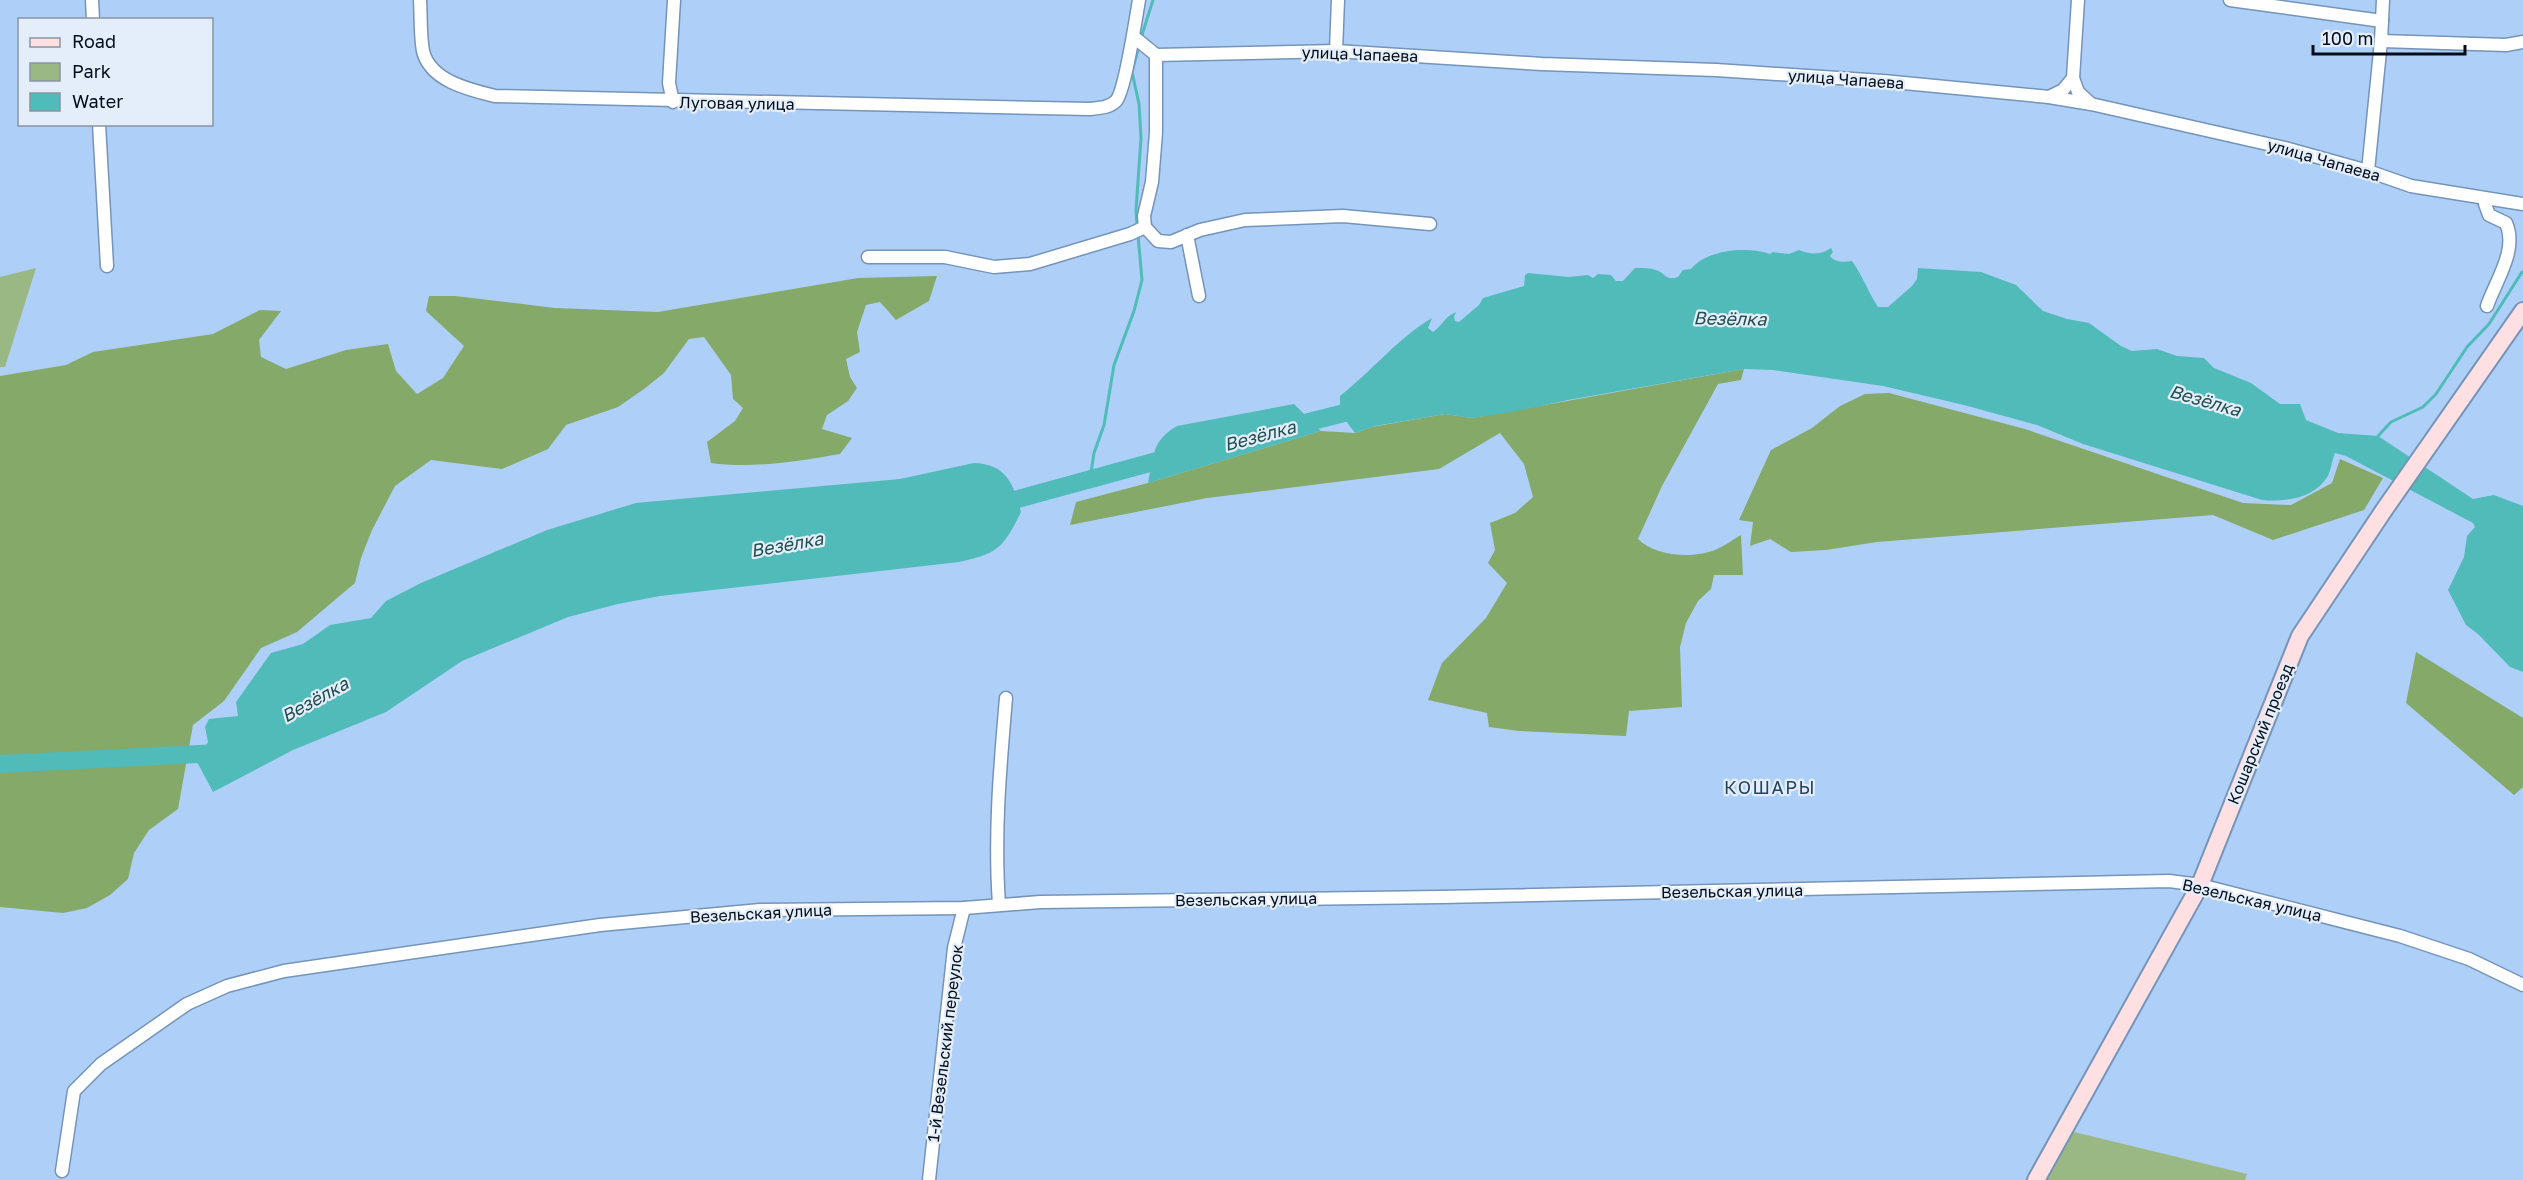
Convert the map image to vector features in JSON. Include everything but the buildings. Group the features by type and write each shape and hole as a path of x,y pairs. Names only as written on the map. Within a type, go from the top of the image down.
{"street":[{"path":"92,0 93,18"},
{"name":"Луговая улица","path":"420,0 423,51 434,71 464,88 495,96 673,102 1089,110 1108,106 1118,99 1134,37"},
{"path":"673,102 669,83 674,0"},
{"path":"1139,0 1134,37 1156,55 1156,133 1152,182 1143,216 1145,227 1158,240 1171,242 1200,230 1245,220 1343,216 1430,224"},
{"path":"1336,51 1338,0"},
{"path":"2078,0 2073,78 2078,92 2091,104"},
{"path":"2230,0 2382,21"},
{"path":"2368,171 2383,0"},
{"path":"2381,41 2506,45 2523,42"},
{"name":"улица Чапаева","path":"1156,55 1336,51 1542,64 1716,70 1883,81 2049,97 2091,104 2285,148 2368,171 2411,186 2523,204"},
{"path":"2049,97 2063,90 2073,78"},
{"path":"99,126 107,266"},
{"path":"2486,199 2485,204 2489,214 2506,223 2510,232 2508,257 2487,306"},
{"path":"868,257 945,257 994,267 1030,264 1130,234 1145,227"},
{"path":"1187,235 1199,296"},
{"name":"Кошарский проезд","path":"2036,1180 2200,885 2300,636 2384,510 2523,311"},
{"path":"999,904 996,867 998,799 1006,698"},
{"name":"Везельская улица","path":"62,1171 74,1091 101,1064 187,1004 227,986 284,971 600,925 760,910 964,908 1040,902 1453,897 2169,881 2200,885 2400,936 2469,959 2523,985"},
{"name":"1-й Везельский переулок","path":"929,1180 954,948 964,908"}],"green space":[{"path":"36,268 5,367 0,367 0,277"},
{"path":"2070,1131 2247,1174 2245,1180 2042,1180"}],"shaded area":[{"path":"937,276 929,301 896,320 880,302 866,305 857,332 860,352 846,359 850,377 857,388 848,401 827,415 822,429 852,438 840,454 759,465 711,463 707,442 735,421 743,408 733,399 731,375 704,337 689,339 664,373 618,407 566,425 548,449 502,469 431,460 395,486 372,530 361,558 355,583 297,632 261,648 224,701 193,725 178,809 149,830 134,853 128,879 110,895 87,908 63,913 0,907 0,376 66,365 93,352 213,334 260,310 281,311 259,340 261,357 286,369 346,350 388,344 396,371 417,394 443,378 464,346 426,311 429,296 455,296 555,308 658,312 858,278"},
{"path":"1744,369 1741,380 1718,384 1662,486 1638,539 1655,550 1687,555 1717,549 1741,535 1743,575 1714,575 1711,589 1698,601 1686,623 1680,647 1682,707 1629,711 1626,736 1519,731 1489,727 1487,713 1428,700 1442,663 1486,618 1507,583 1488,563 1495,550 1490,523 1515,513 1533,497 1524,464 1500,433 1439,469 1207,498 1070,525 1076,502 1321,431 1355,433 1372,427 1445,414 1472,418"},
{"path":"1889,393 2025,429 2243,503 2291,505 2332,483 2340,459 2383,478 2364,510 2273,540 2213,515 1877,542 1826,550 1791,552 1770,539 1750,546 1753,522 1739,520 1771,450 1812,428 1840,406 1865,394"},
{"path":"2416,652 2523,718 2523,787 2514,795 2406,703"}],"water":[{"path":"1831,248 1833,252 1830,256 1835,260 1852,261 1878,307 1888,307 1912,286 1917,279 1918,268 1981,272 2016,285 2043,311 2089,323 2121,346 2132,351 2157,349 2177,356 2204,358 2214,368 2251,383 2280,404 2300,404 2306,420 2338,433 2378,436 2473,499 2494,495 2523,506 2523,672 2510,667 2466,625 2448,590 2464,557 2467,536 2475,527 2473,523 2346,456 2335,453 2328,476 2315,490 2289,499 2262,500 2083,444 2037,425 1964,405 1883,386 1773,370 1744,369 1472,418 1445,414 1375,426 1355,433 1340,413 1340,396 1419,326 1432,318 1428,328 1433,332 1456,312 1455,321 1459,322 1479,305 1483,298 1524,286 1525,275 1528,273 1569,277 1588,275 1593,278 1598,274 1611,275 1616,281 1623,281 1635,268 1643,268 1656,270 1668,278 1674,278 1678,277 1683,270 1691,269 1698,262 1717,253 1751,250 1770,254 1773,252 1789,254 1799,250 1815,253"},
{"path":"1294,404 1321,431 1148,483 1158,443 1177,426"},
{"path":"974,463 994,467 1007,477 1021,512 1004,541 991,552 959,562 660,596 568,617 462,661 386,712 293,750 213,792 197,762 208,742 205,727 209,719 238,716 236,702 271,653 303,644 330,625 371,618 386,601 421,583 547,530 636,503 900,479"}],"waterway":[{"path":"1141,38 1153,0"},
{"path":"1137,225 1141,138 1139,104 1132,72 1139,45"},
{"path":"1090,479 1094,453 1104,425 1114,365 1134,311 1142,280 1138,235"},
{"path":"2378,436 2391,422 2423,407 2436,394 2467,347 2489,324 2522,272"},
{"name":"Везёлка","path":"1289,427 1364,408"},
{"name":"Везёлка","path":"996,505 1175,456"},
{"name":"Везёлка","path":"0,764 219,753 225,750"}],"district":[{"name":"КОШАРЫ","path":"1770,788"}]}
